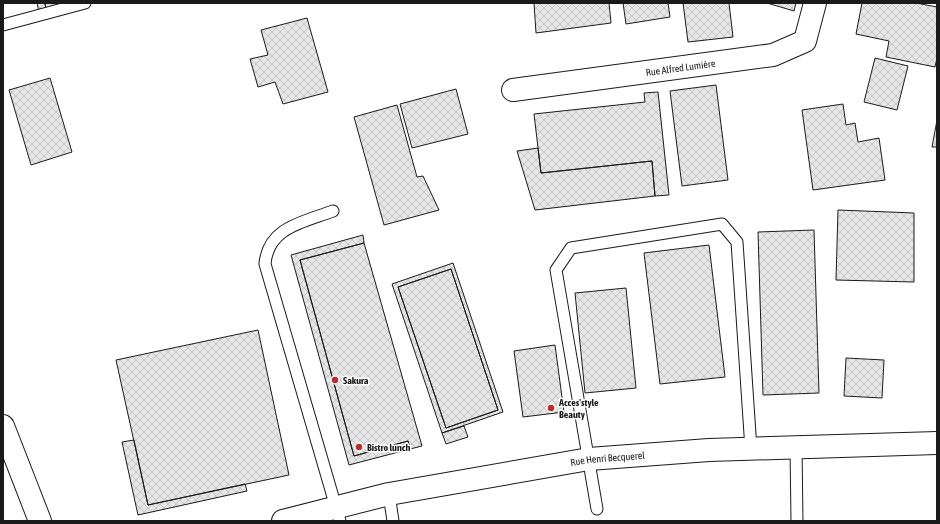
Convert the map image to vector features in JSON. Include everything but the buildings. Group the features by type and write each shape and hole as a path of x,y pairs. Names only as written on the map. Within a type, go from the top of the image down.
{"street":[{"name":"Rue Alfred Lumière","path":"513,90 773,55 805,41 815,3"},
{"path":"3,426 40,521"},
{"name":"Rue Henri Becquerel","path":"283,521 338,514 389,494 589,459 710,450 937,442"}],"lane":[{"path":"3,25 85,3"},
{"path":"334,211 288,228 273,240 266,252 265,264 338,514"},
{"path":"597,509 556,270 571,248 722,224 738,242 751,448"},
{"path":"796,447 797,521"},
{"path":"389,494 393,521"}],"place":[{"name":"Sakura","path":"335,380"},
{"name":"Acces'style Beauty","path":"551,408"},
{"name":"Bistro lunch","path":"359,447"}]}
